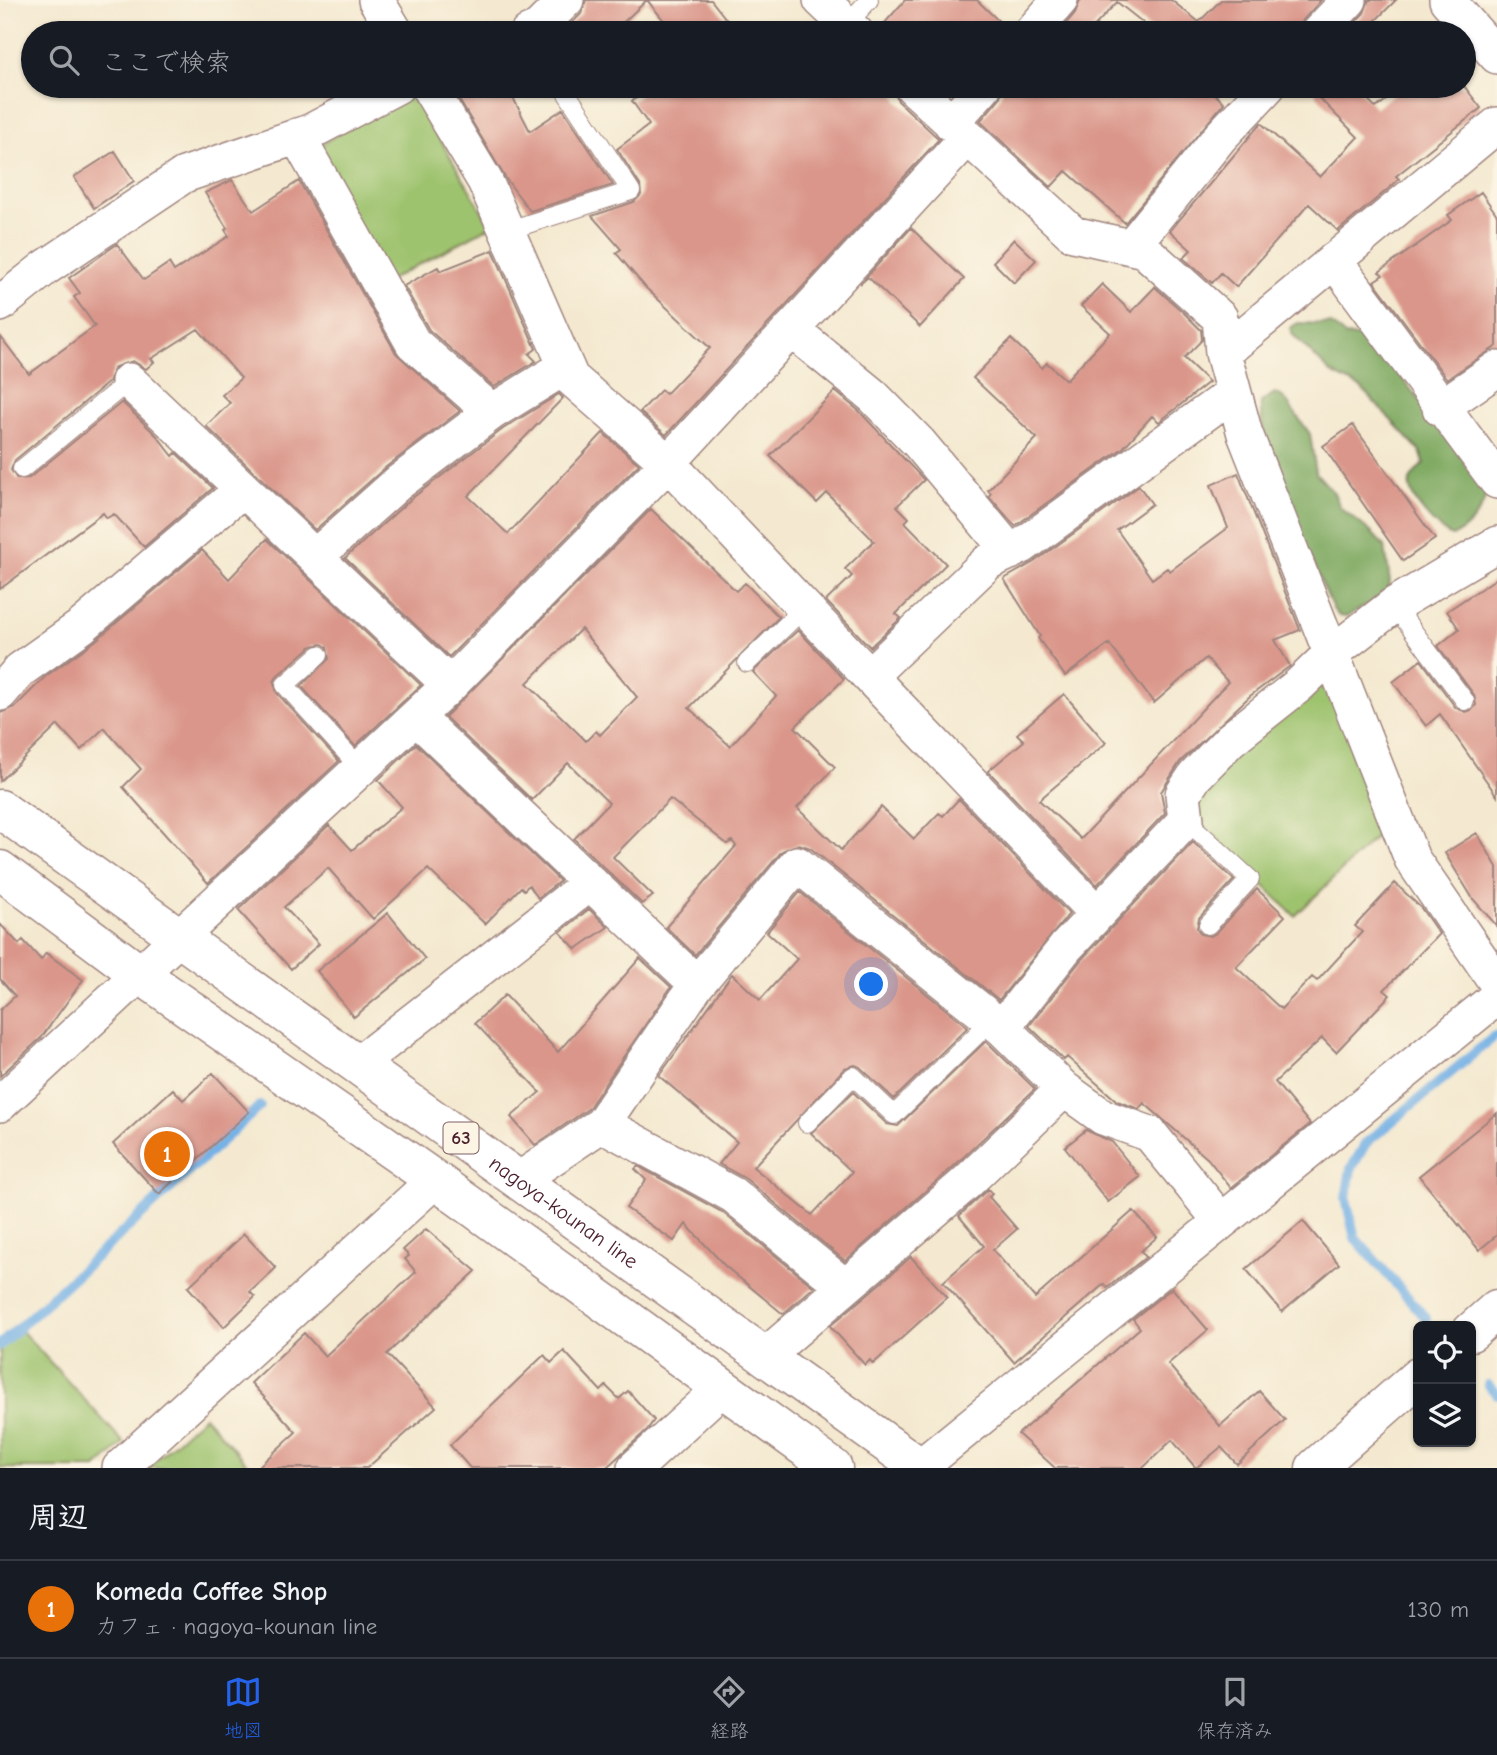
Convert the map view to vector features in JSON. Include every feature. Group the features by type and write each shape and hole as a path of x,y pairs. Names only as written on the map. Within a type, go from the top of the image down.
{"main road":[{"name":"nagoya-kounan line","path":"0,809 921,1468"},
{"name":"63","path":"0,870 141,975 435,1180 833,1468"},
{"path":"1476,1328 1497,1309"},
{"path":"1315,1468 1413,1381"}],"street":[{"path":"376,0 389,21"},
{"path":"545,21 566,0"},
{"path":"821,0 857,19"},
{"path":"1042,21 1060,0"},
{"path":"1329,21 1349,0"},
{"path":"1447,0 1466,21"},
{"path":"1476,32 1497,56"},
{"path":"0,304 45,268 184,175 297,136 373,98"},
{"path":"435,98 485,181 571,378 668,463 803,609 1097,914"},
{"path":"925,98 1073,234 1144,250 1220,318 1223,353 1245,435 1412,859 1497,983"},
{"path":"0,1104 450,685 668,463 791,329 959,130 977,98"},
{"path":"1131,247 1220,137 1257,98"},
{"path":"1223,353 1497,125"},
{"path":"297,136 413,343 492,412"},
{"path":"1334,260 1440,408 1497,481"},
{"path":"791,329 873,396 919,443 1010,552"},
{"path":"315,557 398,483 492,412 565,367"},
{"path":"1440,408 1497,369"},
{"path":"129,381 450,685"},
{"path":"869,676 988,562 1010,552 1233,393"},
{"path":"0,693 20,670 82,626 243,489"},
{"path":"997,1024 1186,820 1183,794 1195,776 1230,740 1299,685 1331,654 1394,605 1497,544"},
{"path":"416,717 697,984"},
{"path":"519,1180 602,1124 697,984 797,864 997,1024 1064,1089 1103,1117 1150,1134 1221,1221"},
{"path":"358,1064 590,883"},
{"path":"921,1468 1497,998"},
{"path":"765,1356 966,1183 1064,1089"},
{"path":"602,1124 733,1195 844,1286"},
{"path":"120,1468 435,1180"},
{"path":"635,1468 722,1388"}],"lane":[{"path":"506,231 631,191 570,98"},
{"path":"22,469 129,381"},
{"path":"1394,605 1465,701"},
{"path":"747,663 803,609"},
{"path":"319,655 285,685 361,769"},
{"path":"1186,820 1250,879 1208,925"},
{"path":"807,1123 853,1076 894,1115 997,1024"}],"green space":[{"path":"398,98 416,98 491,226 388,281 314,149"},
{"path":"1298,323 1331,324 1345,336 1371,338 1488,489 1479,511 1465,529 1452,536 1424,513 1410,488 1411,479 1424,463 1420,451 1361,388 1331,373 1292,334 1290,328"},
{"path":"1275,393 1284,398 1310,434 1316,473 1334,493 1340,507 1385,547 1390,582 1388,592 1346,617 1339,616 1333,609 1288,505 1268,448 1262,423 1261,402"},
{"path":"1325,670 1386,827 1295,916 1196,819 1201,782"},
{"path":"20,1329 124,1443 96,1468 0,1468 0,1348"},
{"path":"204,1416 251,1468 147,1468"}],"building":[{"path":"586,0 647,0 625,21 574,21 581,14"},
{"path":"647,0 711,0 728,21 664,21"},
{"path":"905,0 977,0 999,21 887,21"},
{"path":"1080,0 1171,0 1198,21 1141,21 1117,2 1099,21 1068,21"},
{"path":"1221,0 1321,0 1303,20 1200,21"},
{"path":"1369,0 1396,0 1375,21 1356,21 1364,13"},
{"path":"458,98 513,98 530,131 563,109 613,185 530,211 506,179"},
{"path":"636,98 897,98 939,139 666,435 640,412 661,390 666,394 710,348 646,288 616,253 621,249 592,216 634,202 641,195 640,185 617,149 649,125 632,101"},
{"path":"1219,98 1224,103 1125,223 1066,171 1051,187 980,121 999,99"},
{"path":"1319,98 1366,98 1376,108 1389,98 1473,98 1481,108 1396,176 1399,179 1393,185 1338,231 1309,204 1236,287 1221,273 1212,283 1183,258 1191,250 1170,231 1261,123 1320,177 1358,137"},
{"path":"115,151 134,181 94,208 74,177"},
{"path":"232,180 253,211 299,181 396,353 460,411 386,467 315,530 206,426 230,403 222,395 241,378 198,329 151,359 154,362 146,369 133,361 115,367 109,382 15,460 11,470 17,479 29,478 122,402 157,436 173,456 176,453 213,488 144,547 114,514 107,518 103,513 0,589 0,336 29,374 95,326 74,297 80,293 69,278 117,244 144,280 169,263 174,271 229,236 225,230 227,228 205,193"},
{"path":"1481,192 1497,215 1497,346 1447,379 1374,281 1383,275 1379,272 1452,220 1448,215"},
{"path":"911,228 964,279 920,327 868,277 860,284"},
{"path":"1014,239 1036,260 1014,283 993,262"},
{"path":"493,250 536,349 529,354 536,361 494,387 429,330 404,286 438,267 440,271"},
{"path":"1102,284 1131,312 1155,287 1184,313 1201,330 1202,340 1184,358 1209,382 1159,422 1152,416 1123,448 1015,526 989,496 991,493 988,490 1037,438 973,378 1011,339 1042,368 1047,363 1066,380 1110,333 1081,306"},
{"path":"835,391 859,411 924,480 897,506 909,518 905,522 946,564 896,614 901,618 870,647 826,601 852,576 845,569 874,541 827,493 817,503 770,456"},
{"path":"559,394 563,398 468,496 508,534 603,433 639,464 449,657 345,558 411,499 503,429"},
{"path":"1353,425 1435,539 1403,561 1323,446"},
{"path":"1238,473 1300,630 1275,640 1290,666 1250,696 1180,762 1161,792 1165,813 1097,885 988,771 1024,741 1017,734 1064,694 1106,743 1039,800 1081,839 1228,682 1206,658 1154,703 1109,644 1065,676 1038,638 1040,636 1004,579 1034,562 1139,486 1152,504 1117,530 1152,579 1167,568 1170,571 1228,528 1211,485"},
{"path":"651,509 736,591 745,583 779,617 689,708 730,746 776,696 753,672 798,630 844,679 795,727 835,767 797,808 841,850 881,807 914,839 939,813 943,816 959,799 1069,914 999,1000 810,848 799,844 782,851 695,955 666,927 736,846 732,841 727,844 670,799 613,857 653,896 642,904 574,839 609,803 568,763 532,800 445,717","holes":["581,629 637,697 600,735 596,731 586,741 527,683"]},
{"path":"267,539 421,685 355,746 301,686 329,659 327,647 322,644 312,646 277,676 274,682 277,693 339,761 208,883 123,787 141,769 104,728 81,750 58,725 0,781 0,713 15,707 46,676 95,641 202,550 229,579"},
{"path":"1497,578 1497,796 1440,714 1426,726 1393,682 1421,660 1456,708 1466,712 1472,710 1476,705 1474,695 1438,646 1459,629 1447,611"},
{"path":"416,744 560,881 538,898 529,885 524,890 521,887 485,924 428,869 373,919 328,868 284,907 319,944 291,969 238,910 329,825 352,850 402,807 378,780"},
{"path":"1477,833 1497,867 1497,926 1473,899 1445,853"},
{"path":"1193,842 1234,880 1199,918 1197,928 1201,934 1211,936 1216,933 1257,889 1285,916 1236,967 1281,1009 1312,977 1317,981 1362,932 1355,926 1395,883 1421,908 1439,934 1384,990 1390,995 1336,1052 1322,1038 1275,1082 1310,1124 1231,1188 1208,1159 1144,1103 1139,1109 1117,1101 1067,1057 1064,1060 1029,1026 1081,960"},
{"path":"800,892 968,1027 894,1099 860,1067 855,1065 845,1068 753,1167 812,1215 852,1172 811,1133 853,1092 887,1124 898,1126 986,1041 1035,1089 952,1168 845,1261 746,1179 719,1164 737,1142 659,1076 732,974 760,1000 797,959 767,932"},
{"path":"589,909 608,927 576,949 560,932"},
{"path":"388,913 425,959 354,1017 317,971"},
{"path":"0,924 19,944 23,940 41,960 46,953 83,980 41,1038 0,1076 0,1010 15,996 0,979"},
{"path":"640,958 671,987 588,1109 535,1145 511,1117 540,1092 475,1023 505,995 558,1052"},
{"path":"213,1073 249,1112 159,1194 113,1144 173,1089 183,1100"},
{"path":"1497,1113 1497,1235 1479,1250 1419,1176"},
{"path":"1086,1130 1112,1142 1140,1177 1108,1202 1065,1147"},
{"path":"638,1166 722,1212 814,1287 783,1314 725,1266 686,1224 674,1241 626,1208 646,1180 635,1169"},
{"path":"988,1189 992,1194 989,1197 1017,1229 993,1250 1035,1298 1133,1211 1157,1237 1141,1251 1146,1257 1107,1288 1104,1284 1014,1362 943,1282 984,1246 959,1216"},
{"path":"1303,1221 1339,1264 1282,1312 1246,1269"},
{"path":"426,1229 476,1271 387,1354 436,1407 367,1468 257,1468 296,1432 251,1383 304,1333 325,1356 416,1272 405,1259 409,1256 403,1250"},
{"path":"244,1234 276,1268 250,1292 255,1297 224,1327 188,1287"},
{"path":"911,1257 947,1297 873,1364 870,1360 865,1365 830,1326"},
{"path":"1172,1288 1208,1330 1168,1364 1220,1426 1259,1391 1285,1420 1237,1464 1221,1447 1196,1468 1172,1440 1143,1468 1055,1468 1018,1434 1140,1328 1133,1319"},
{"path":"564,1351 601,1391 606,1386 619,1399 628,1391 654,1420 647,1430 606,1468 470,1468 450,1445 544,1355 551,1363"}],"waterway":[{"path":"1426,1318 1355,1238 1346,1199 1351,1169 1366,1143 1495,1036"},
{"path":"0,1345 260,1106"},
{"path":"1488,1385 1497,1394"}],"place":[{"name":"Komeda Coffee Shop","path":"167,1154"}]}
